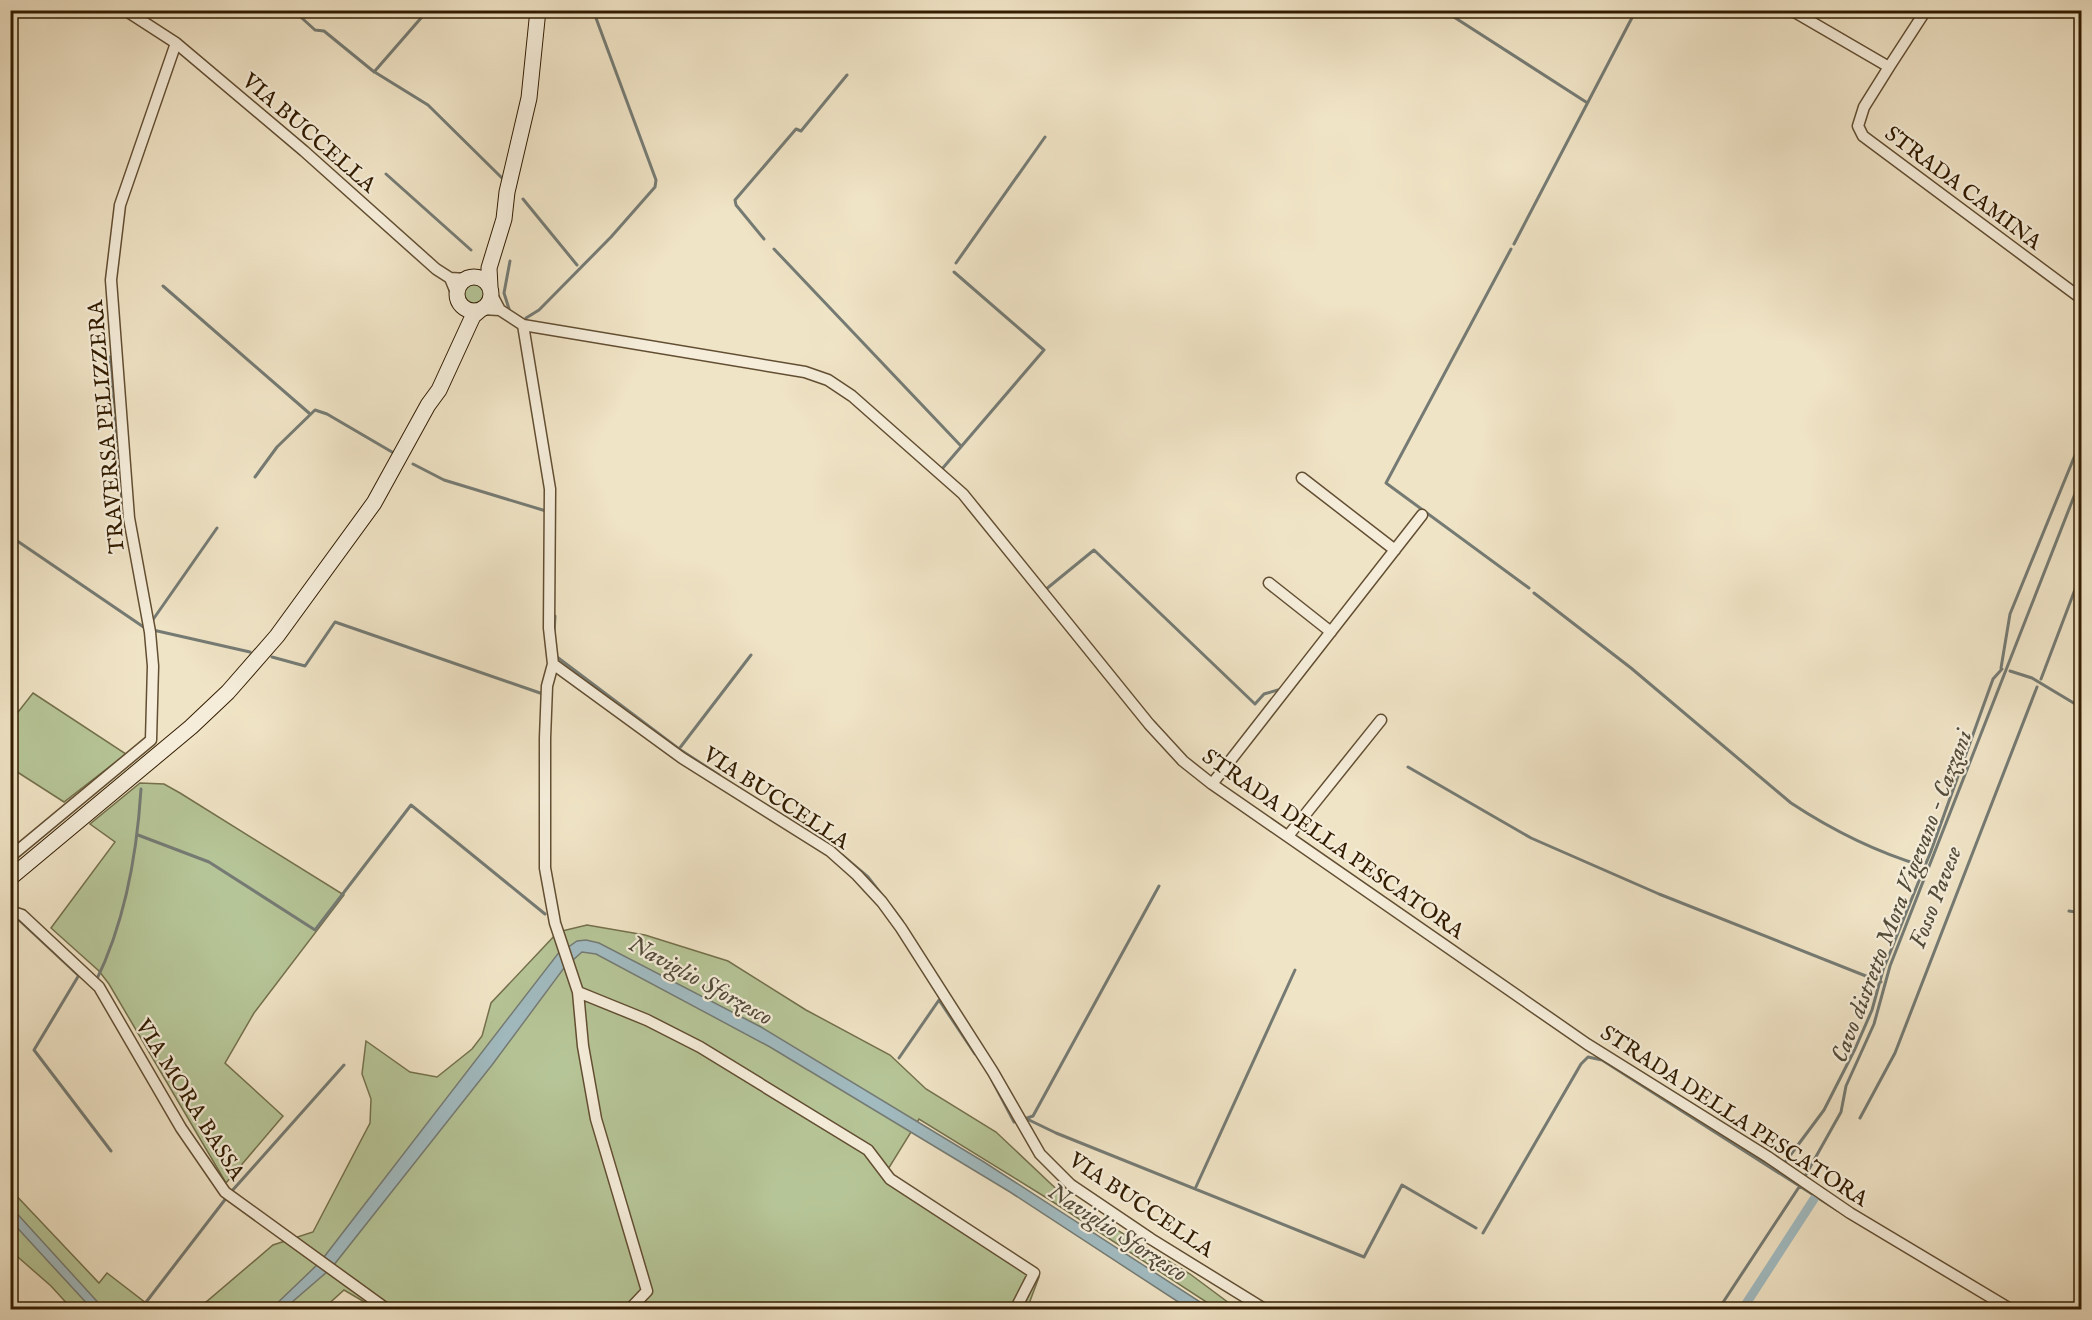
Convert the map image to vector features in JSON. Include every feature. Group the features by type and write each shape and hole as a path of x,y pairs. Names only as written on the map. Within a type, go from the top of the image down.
{"main road":[{"path":"10,878 191,727 259,657 357,529 399,460 428,405 439,390 473,316 489,303 489,268 504,219 507,192 529,98 538,10"},
{"path":"428,405 460,301 460,285 470,278 507,192"},
{"path":"470,278 483,280 490,290"},
{"path":"460,301 471,311 481,310"}],"street":[{"name":"VIA BUCCELLA","path":"125,10 176,44 304,151 436,269 450,278 460,301"},
{"path":"1791,10 1889,67"},
{"name":"STRADA CAMINA","path":"1926,10 1863,107 1858,126 1863,136 2082,299"},
{"name":"TRAVERSA PELIZZERA","path":"10,857 151,740 153,666 150,632 129,518 111,280 120,205 176,44"},
{"path":"450,278 470,278"},
{"path":"490,290 500,310 522,325 550,489 549,651 553,664 547,686 544,868 555,923 563,950 570,962 578,992 583,1046 596,1119 647,1291 629,1310"},
{"path":"481,310 500,310"},
{"name":"STRADA DELLA PESCATORA","path":"522,325 805,372 828,380 852,396 963,494 1149,724 1184,761 1212,784 1587,1044 1819,1192 2012,1310"},
{"path":"1302,478 1395,550"},
{"path":"1212,784 1422,515"},
{"path":"1269,584 1331,632"},
{"name":"VIA BUCCELLA","path":"553,664 682,758 830,851 857,875 882,902 901,928 993,1072 1040,1154 1071,1185 1151,1239 1266,1310"},
{"path":"1288,836 1381,720"},
{"name":"VIA MORA BASSA","path":"10,911 22,915 95,983 181,1128 229,1195 388,1310"},
{"path":"578,992 647,1020 700,1047 868,1150 890,1179 1034,1273 1015,1310"}],"green space":[{"path":"474,282 482,286 486,294 482,302 474,306 466,302 462,294 466,286"},
{"path":"33,693 126,754 64,802 11,768 11,721"},
{"path":"140,783 164,784 344,895 254,1013 225,1063 283,1116 226,1183 109,984 99,971 51,928 115,842 90,824"},
{"path":"587,925 645,935 728,961 806,1010 890,1055 926,1089 996,1132 1069,1201 1190,1274 1237,1309 1217,1309 1050,1200 919,1119 885,1174 1039,1277 1027,1309 378,1310 344,1290 323,1309 190,1310 206,1302 273,1245 313,1232 370,1123 371,1099 362,1074 366,1041 410,1072 437,1077 472,1049 482,1036 491,1003 558,932"},
{"path":"10,1189 99,1283 107,1273 150,1306 161,1309 72,1309 51,1286 11,1251"}],"water":[{"path":"586,940 599,943 761,1027 984,1162 1211,1309 1189,1309 1010,1192 770,1047 596,954 582,952 573,960 567,948 577,941"},
{"path":"560,951 567,964 492,1065 333,1266 324,1257"},
{"path":"11,1207 104,1309 92,1309 11,1221"},
{"path":"319,1263 328,1271 284,1309 270,1310"}],"waterway":[{"name":"Cavo distretto Mora Vigevano - Cazzani","path":"293,10 315,30 324,31 373,71 428,105 502,178"},
{"path":"374,72 428,10"},
{"path":"526,318 539,310 611,237 655,187 656,180 593,10"},
{"path":"1443,10 1586,102"},
{"path":"1514,244 1636,10"},
{"path":"764,239 736,205 735,200 796,129 801,131 847,75"},
{"path":"956,263 1045,137"},
{"path":"386,174 471,250"},
{"name":"Cavo distretto Mora Vigevano - Cazzani","path":"523,199 577,265"},
{"path":"774,249 961,446"},
{"path":"1511,249 1386,483 1529,588"},
{"path":"510,261 504,293 510,312"},
{"path":"942,469 1044,350 954,272"},
{"path":"163,286 309,413"},
{"path":"110,357 123,512"},
{"path":"255,477 277,447 315,410 327,414 392,452"},
{"path":"2001,668 2010,614 2082,438"},
{"path":"413,464 444,480 546,511"},
{"name":"Cavo distretto Mora Vigevano - Cazzani","path":"1804,1178 1841,1112 1846,1086 1874,1024 1890,966 2082,476"},
{"path":"152,621 217,528"},
{"path":"10,536 145,628"},
{"path":"1045,590 1094,550 1255,704 1264,694 1278,690"},
{"name":"Fosso Pavese","path":"2041,679 2082,571"},
{"path":"1534,593 1631,668 1791,803 1855,839 1923,866"},
{"path":"552,616 555,616 554,633"},
{"path":"272,657 305,666 335,622 543,694"},
{"path":"153,630 250,652"},
{"path":"679,749 751,655"},
{"path":"557,657 679,749 719,775"},
{"path":"1783,1165 1824,1110 1855,1049 1872,1010 1883,970 1931,851 1993,679 2002,669"},
{"path":"2010,671 2032,678 2082,708"},
{"name":"Fosso Pavese","path":"1860,1118 1895,1053 2037,687"},
{"path":"1408,767 1531,838 1659,894 1881,982"},
{"path":"96,981 115,935 128,887 133,863 141,789"},
{"path":"138,835 209,862 315,930 411,805 545,914"},
{"path":"842,855 868,877 882,895"},
{"path":"1024,1119 1033,1116 1159,886"},
{"path":"890,905 902,921"},
{"path":"2069,911 2082,913"},
{"path":"18,919 78,975"},
{"path":"1195,1189 1295,970"},
{"path":"79,975 34,1050 111,1151"},
{"path":"899,1058 939,1000 975,1054"},
{"path":"1483,1233 1581,1064 1588,1057 1602,1060 1837,1210"},
{"path":"231,1192 344,1065"},
{"path":"992,1080 1014,1122 1017,1121"},
{"path":"1025,1118 1056,1133 1364,1257 1402,1185 1476,1228"},
{"name":"Cavo distretto Mora Vigevano - Cazzani","path":"1718,1310 1801,1184"},
{"path":"140,1310 227,1197"},
{"name":"Fosso Pavese","path":"1742,1310 1814,1199"}],"water label":[{"name":"Naviglio Sforzesco","path":"701,980"},
{"name":"Naviglio Sforzesco","path":"1118,1232"}]}
